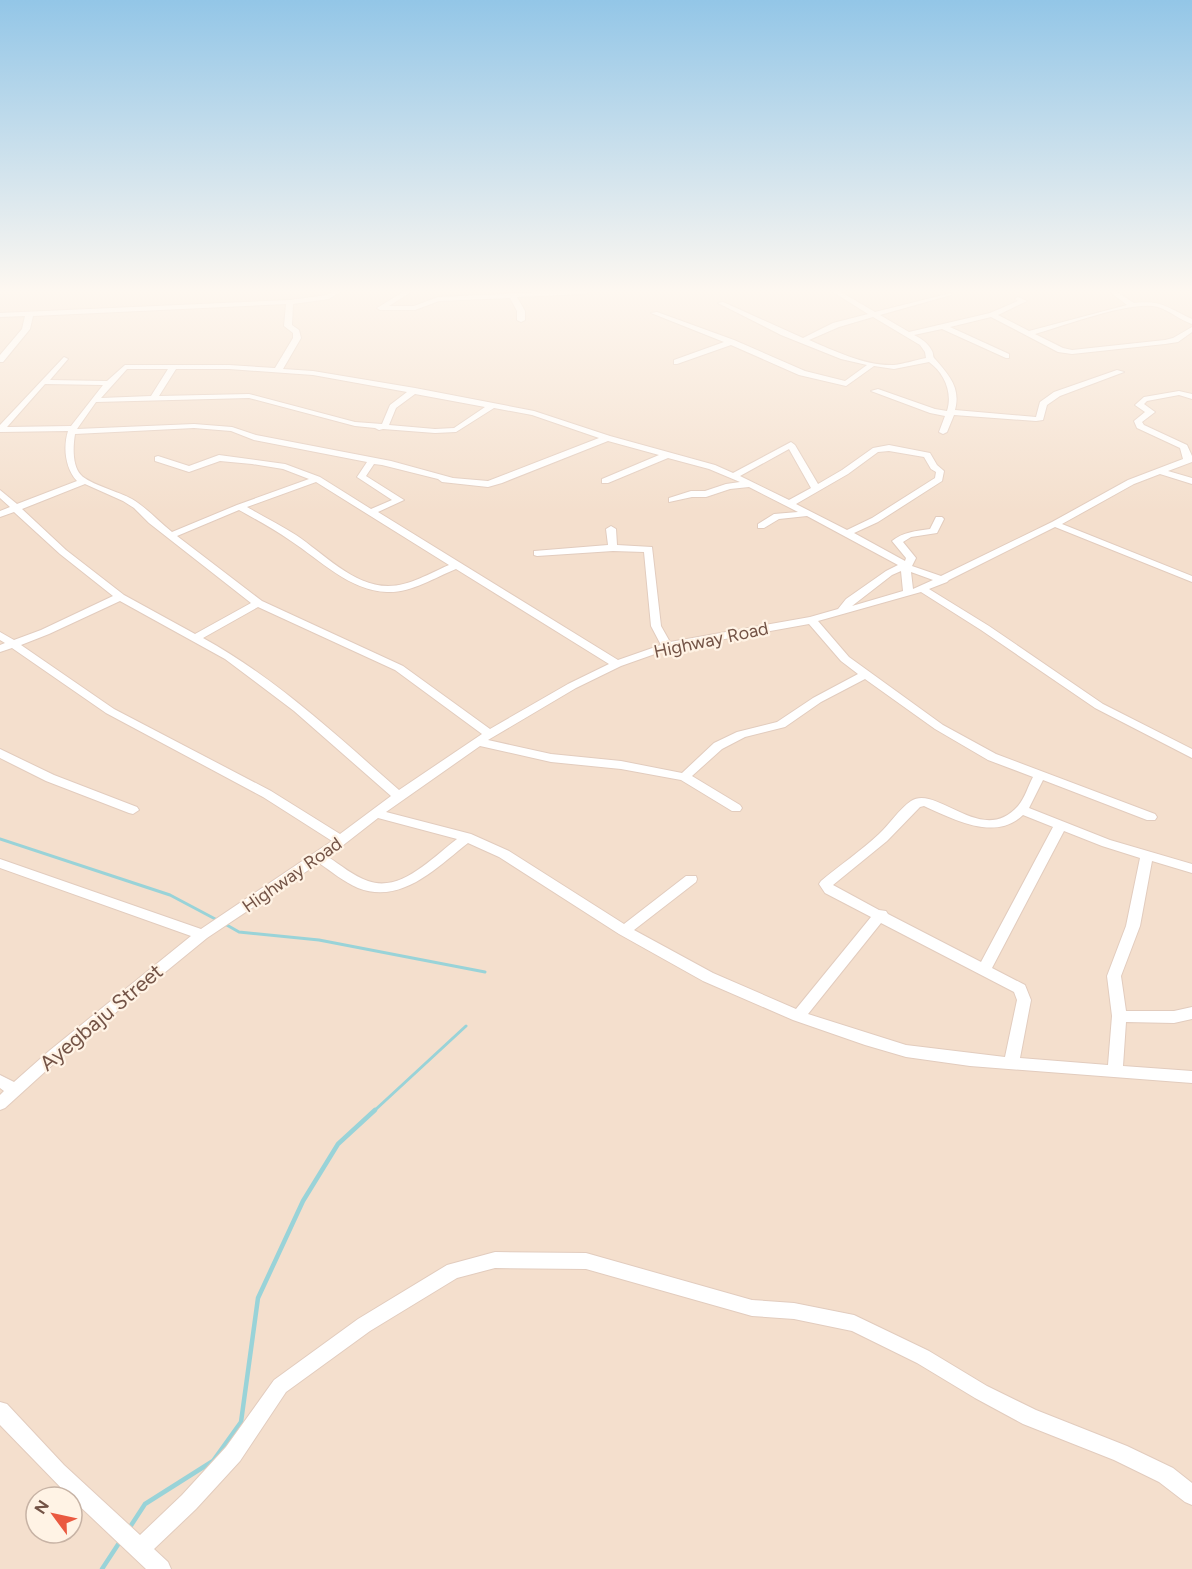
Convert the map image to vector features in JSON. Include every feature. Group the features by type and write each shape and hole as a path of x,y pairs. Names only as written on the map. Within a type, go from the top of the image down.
{"street":[{"path":"58,365 0,430 194,426 232,429 254,437 294,443 450,479 488,484 607,438"},
{"path":"278,370 281,365"},
{"path":"784,365 802,373 846,384 871,365"},
{"path":"882,365 903,365"},
{"path":"940,365 950,384 950,413 943,432"},
{"path":"490,734 399,668 258,603 137,506 74,474 70,451 72,430 109,383 125,367 172,369 229,367 278,370 415,390 493,405 565,422 607,438 732,476 847,533 906,567 944,580"},
{"path":"154,398 172,369"},
{"path":"875,391 933,411 1036,420 1040,418 1043,404 1057,394 1120,372"},
{"path":"45,382 109,383"},
{"path":"379,428 385,425 393,407 415,390"},
{"path":"1190,460 1184,447 1140,426 1138,421 1151,412 1139,405 1139,402 1179,393 1192,397"},
{"path":"96,400 249,396 379,428 456,430 493,405"},
{"path":"732,476 791,445 816,488"},
{"path":"789,504 882,448 924,453 940,471 939,479 875,520 847,533"},
{"path":"605,481 667,455"},
{"path":"158,459 189,469 219,458 252,461 285,467 317,479 617,664"},
{"name":"Highway Road","path":"203,934 237,914 342,841 399,796 490,734 572,686 617,664 667,646 811,620 908,594 944,580 1055,524 1131,482 1190,460"},
{"path":"371,512 399,500 361,477 372,461 450,479"},
{"path":"1158,471 1192,481"},
{"path":"172,535 317,479"},
{"path":"0,514 16,510 84,481"},
{"path":"672,500 691,494 706,494 729,486 751,484"},
{"path":"0,493 16,510 120,597 229,657 298,709 399,796"},
{"path":"240,507 299,542 318,558 376,588 388,589 411,584 456,565"},
{"path":"761,526 779,515 805,514"},
{"path":"908,594 906,567 911,558 897,541 909,535 934,531 939,519"},
{"path":"1055,524 1192,579"},
{"path":"611,529 613,548"},
{"path":"537,553 613,548 650,551 656,626 667,646"},
{"path":"840,613 850,601 889,573 906,567"},
{"path":"922,589 985,627 1099,706 1192,754"},
{"path":"0,649 82,616 120,597"},
{"path":"196,638 258,603"},
{"path":"811,620 845,658 939,727 992,758 1151,817"},
{"path":"0,634 110,711 267,794 342,841"},
{"path":"684,777 718,746 741,734 781,725 817,700 866,674"},
{"path":"479,742 551,758 621,765 684,777 736,808"},
{"path":"0,753 50,778 133,810"},
{"path":"1011,1063 1024,994 881,914 830,890 826,884 883,838 916,803 925,802 991,825 1001,823 1022,810 1040,774"},
{"path":"1022,810 1060,826 1192,869"},
{"path":"376,814 466,837 504,854 624,931 708,977 798,1016 906,1051 1011,1063 1192,1077"},
{"path":"984,970 1060,826"},
{"path":"319,857 370,887 385,889 399,886 466,837"},
{"path":"1115,1071 1119,1016 1114,976 1132,927 1147,856"},
{"path":"0,863 203,934"},
{"path":"624,931 691,879"},
{"path":"798,1016 881,914"},
{"name":"Ayegbaju Street","path":"0,1104 203,934"},
{"path":"1119,1016 1174,1017 1192,1013"},
{"path":"0,1081 16,1090"},
{"path":"139,1548 233,1455 280,1386 364,1325 453,1271 495,1260 586,1261 752,1308 794,1311 854,1323 923,1357 1020,1412 1120,1452 1166,1475 1192,1495"},
{"path":"0,1411 57,1472 161,1569"}],"shaded area":[{"path":"0,365 1192,365 1192,1569 0,1569"}],"waterway":[{"path":"0,839 170,895 219,921"},
{"path":"225,924 239,932 319,940 485,972"},
{"path":"374,1111 466,1026"},
{"path":"130,1527 145,1504 213,1461 241,1422 258,1298 303,1201 338,1144 375,1110"},
{"path":"102,1569 121,1540"}]}
